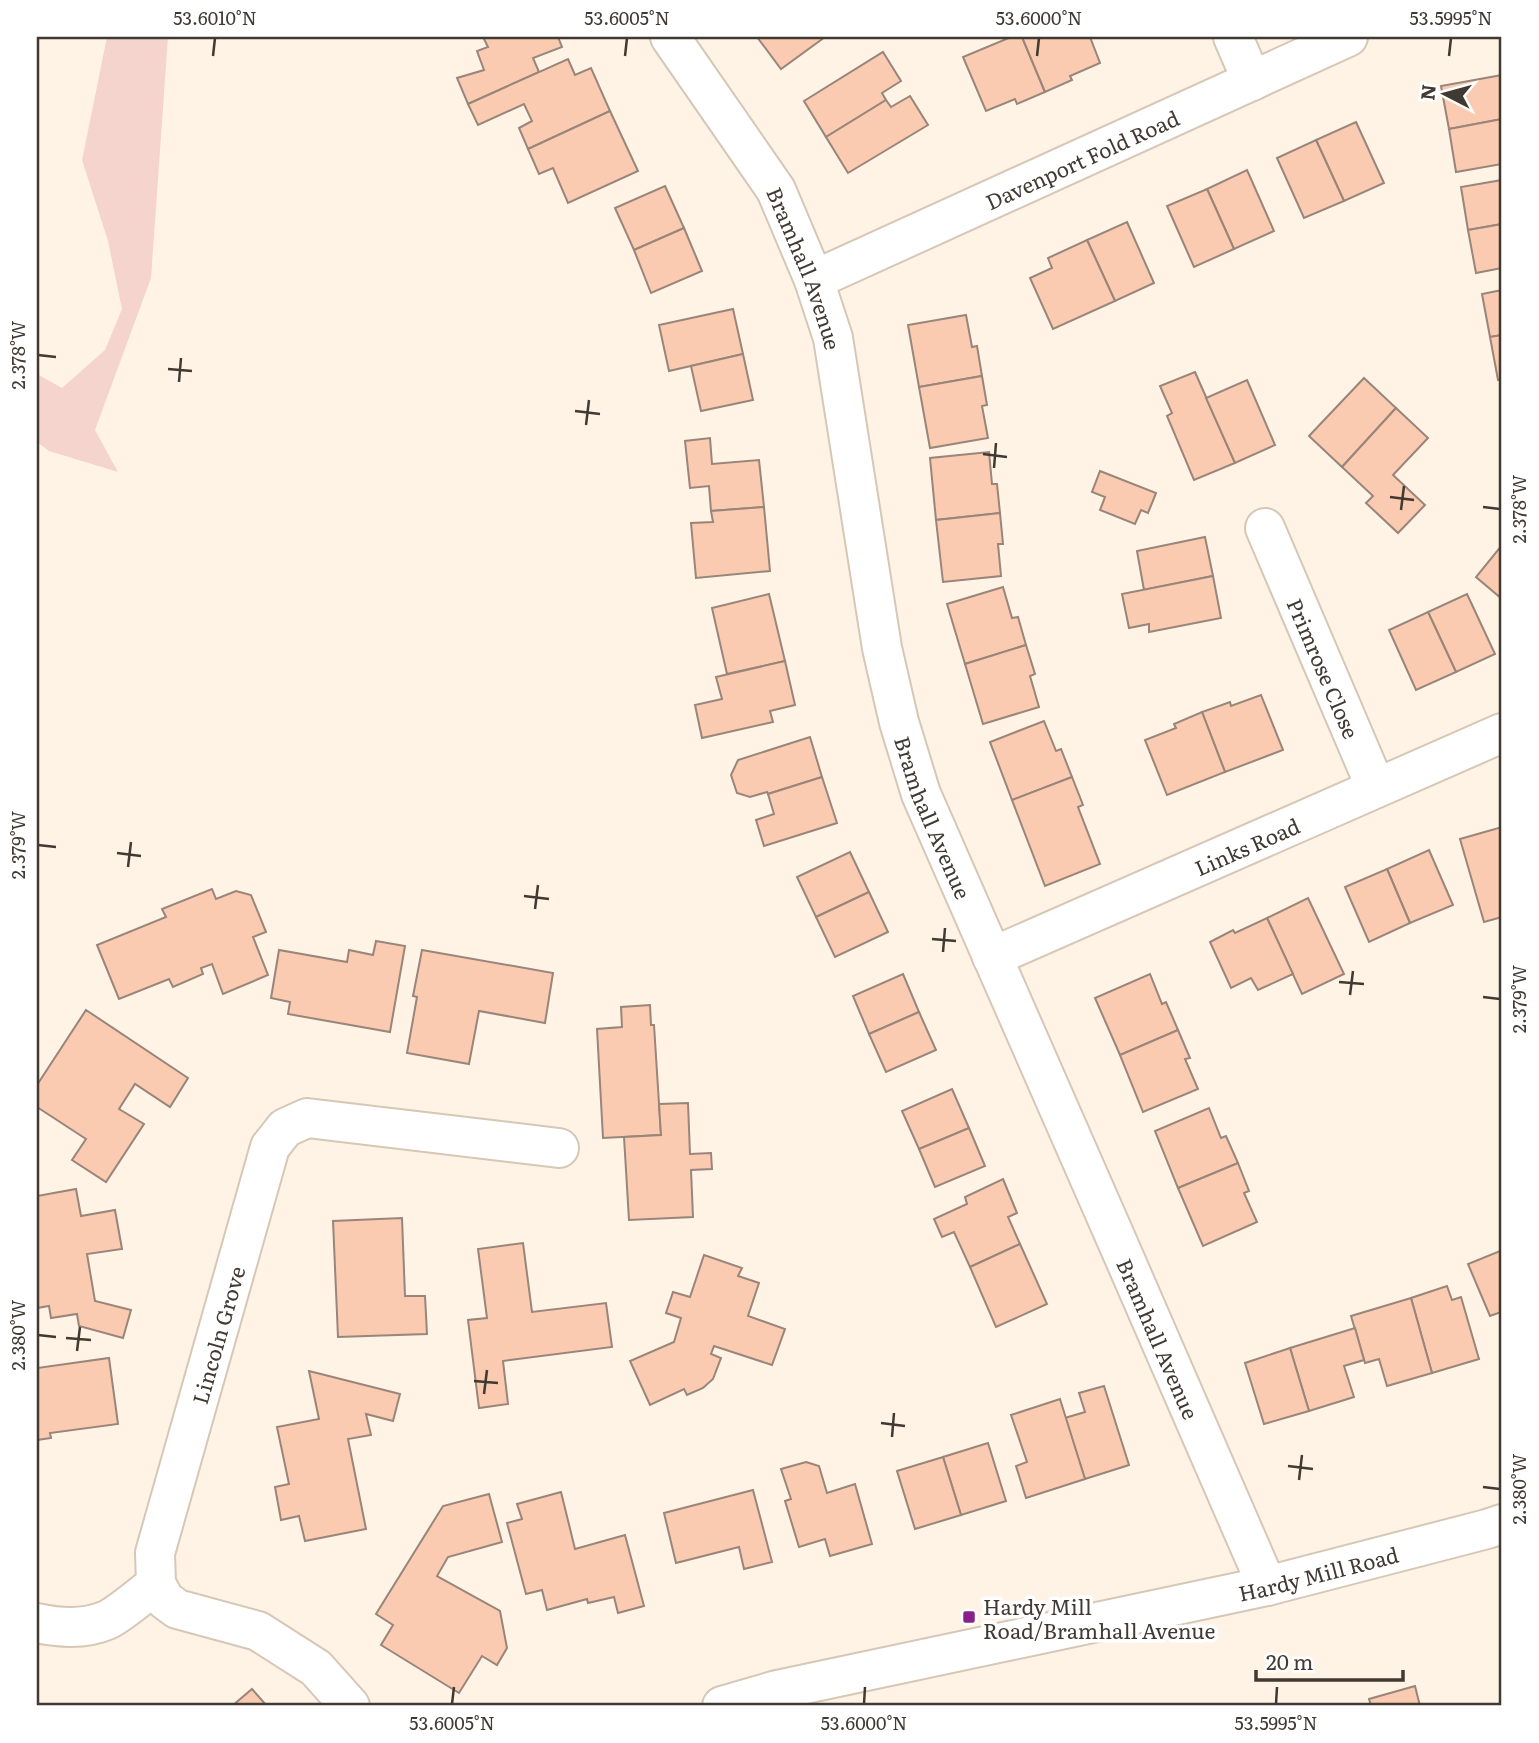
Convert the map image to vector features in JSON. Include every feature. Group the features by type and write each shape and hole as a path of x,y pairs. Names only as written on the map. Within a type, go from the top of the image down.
{"street":[{"name":"Bramhall Avenue","path":"670,37 776,190 814,280 833,338 882,648 899,722 921,794 1266,1586"},
{"path":"1233,37 1252,81"},
{"name":"Davenport Fold Road","path":"814,280 1348,37"},
{"name":"Primrose Close","path":"1280,538 1376,788"},
{"name":"Links Road","path":"992,957 1502,733"},
{"name":"Lincoln Grove","path":"156,1584 155,1553 270,1147 285,1128 307,1118 559,1147"},
{"name":"Hardy Mill Road","path":"722,1706 777,1690 1266,1586 1502,1524"},
{"path":"37,1623 54,1627 80,1627 108,1619 156,1584 165,1600 177,1609 258,1631 293,1653 316,1668 349,1706"}],"shaded area":[{"path":"107,37 168,37 151,278 95,430 118,472 49,451 37,442 37,374 62,388 105,350 122,309 108,241 82,160"}],"building":[{"path":"483,37 558,37 562,47 533,58 539,72 468,104 457,78 484,70 477,51 488,47"},
{"path":"757,37 825,37 781,69"},
{"path":"1011,37 1022,37 1045,92 1017,104 1015,99 986,111 963,57"},
{"path":"1022,37 1090,37 1100,63 1070,76 1072,80 1045,92"},
{"path":"883,52 901,81 882,93 886,100 826,137 804,101"},
{"path":"568,59 575,75 591,68 610,111 528,149 519,128 532,121 524,104 478,125 468,104"},
{"path":"1502,75 1502,119 1449,129 1441,86"},
{"path":"910,96 928,125 848,173 826,137 886,100 891,107"},
{"path":"610,111 638,171 568,203 553,168 539,174 528,149"},
{"path":"1502,119 1502,164 1456,172 1449,129"},
{"path":"1356,122 1384,183 1344,201 1316,140"},
{"path":"1316,140 1344,201 1304,218 1277,158"},
{"path":"1247,170 1274,231 1234,249 1207,189"},
{"path":"1502,180 1502,224 1468,230 1461,187"},
{"path":"665,186 684,228 634,250 615,208"},
{"path":"1207,189 1234,249 1194,267 1167,206"},
{"path":"1127,222 1154,283 1115,301 1087,240"},
{"path":"1502,224 1502,268 1476,273 1468,230"},
{"path":"684,228 702,271 651,293 634,250"},
{"path":"1087,240 1115,301 1053,329 1030,278 1052,268 1048,258"},
{"path":"1502,290 1502,335 1490,337 1482,294"},
{"path":"733,309 743,354 669,371 659,325"},
{"path":"966,315 972,347 977,346 982,376 919,387 908,325"},
{"path":"1502,335 1502,379 1498,380 1490,337"},
{"path":"743,354 753,400 701,411 691,366"},
{"path":"1195,372 1235,463 1194,480 1167,416 1172,413 1160,386"},
{"path":"982,376 987,405 982,406 988,438 930,448 919,387"},
{"path":"1364,378 1396,408 1342,467 1309,436"},
{"path":"1247,380 1275,445 1235,463 1206,398"},
{"path":"1396,408 1428,438 1393,475 1425,505 1398,533 1366,503 1373,496 1342,467"},
{"path":"710,438 712,464 759,460 764,507 711,511 709,486 690,488 685,441"},
{"path":"989,452 992,484 997,484 1000,513 936,520 930,458"},
{"path":"1100,471 1156,493 1148,513 1141,510 1135,524 1100,510 1105,497 1092,492"},
{"path":"764,507 770,571 696,578 691,523 713,522 711,511"},
{"path":"1000,513 1003,544 998,544 1001,576 943,582 936,520"},
{"path":"1205,537 1213,576 1144,590 1137,551"},
{"path":"1502,545 1502,599 1476,577"},
{"path":"1213,576 1221,618 1149,632 1149,624 1129,628 1122,594"},
{"path":"1003,587 1012,618 1018,617 1026,645 965,664 947,604"},
{"path":"769,594 785,661 727,674 712,608"},
{"path":"1467,594 1495,654 1456,672 1428,612"},
{"path":"1428,612 1456,672 1416,690 1389,630"},
{"path":"1026,645 1035,674 1030,676 1039,707 983,724 965,664"},
{"path":"785,661 795,705 770,711 773,722 702,738 695,705 722,699 716,677"},
{"path":"1261,695 1283,750 1225,772 1202,712 1230,702 1231,706"},
{"path":"1202,712 1225,772 1167,795 1145,740 1176,728 1174,724"},
{"path":"1044,721 1056,751 1061,749 1072,777 1012,800 990,742"},
{"path":"810,737 822,777 768,794 767,792 750,797 737,793 731,775 738,760"},
{"path":"822,777 837,823 764,846 756,820 774,814 768,794"},
{"path":"1072,777 1083,805 1078,807 1100,864 1045,886 1012,800"},
{"path":"1502,827 1502,917 1484,922 1460,839"},
{"path":"1429,850 1453,905 1410,923 1387,869"},
{"path":"850,852 869,892 816,917 797,877"},
{"path":"1387,869 1410,923 1369,942 1345,887"},
{"path":"212,889 216,899 236,891 251,895 266,932 253,937 268,975 223,994 212,964 201,968 203,974 173,987 169,979 119,999 97,945 166,917 162,909"},
{"path":"869,892 888,932 835,957 816,917"},
{"path":"1308,898 1344,974 1302,994 1267,918"},
{"path":"1267,918 1293,974 1258,990 1251,978 1231,988 1210,942 1233,930 1235,933"},
{"path":"376,941 405,946 390,1032 288,1014 290,1002 271,998 279,950 347,962 349,950 373,955"},
{"path":"422,950 553,973 545,1023 479,1011 469,1064 407,1053 417,997 413,996"},
{"path":"903,974 919,1012 869,1034 853,996"},
{"path":"1150,974 1162,1004 1166,1002 1178,1030 1120,1055 1095,998"},
{"path":"650,1005 651,1025 654,1025 661,1135 603,1138 597,1029 622,1027 621,1007"},
{"path":"86,1010 188,1078 170,1107 135,1084 119,1109 144,1124 106,1182 72,1160 86,1139 37,1107 37,1085"},
{"path":"919,1012 936,1050 886,1072 869,1034"},
{"path":"1178,1030 1190,1058 1185,1059 1198,1089 1143,1112 1120,1055"},
{"path":"952,1089 969,1128 919,1149 902,1111"},
{"path":"688,1103 690,1154 711,1153 712,1169 691,1170 693,1217 629,1220 624,1137 661,1135 659,1104"},
{"path":"1209,1108 1221,1138 1226,1136 1238,1163 1178,1188 1155,1131"},
{"path":"969,1128 985,1166 935,1187 919,1149"},
{"path":"1238,1163 1249,1191 1244,1193 1257,1222 1203,1246 1178,1188"},
{"path":"1003,1179 1017,1213 1008,1217 1020,1244 970,1267 954,1232 942,1237 934,1219 967,1204 965,1197"},
{"path":"76,1189 81,1216 115,1210 122,1249 87,1254 95,1301 131,1310 123,1338 79,1326 77,1314 51,1318 49,1306 37,1308 37,1196"},
{"path":"402,1218 405,1296 425,1296 427,1334 338,1337 333,1221"},
{"path":"523,1243 532,1312 606,1303 612,1347 503,1361 508,1404 479,1408 468,1320 487,1318 478,1249"},
{"path":"1020,1244 1047,1304 996,1327 970,1267"},
{"path":"1500,1251 1502,1314 1501,1312 1490,1316 1468,1264"},
{"path":"704,1255 742,1268 738,1276 759,1283 748,1316 785,1329 772,1365 714,1346 711,1354 721,1358 713,1379 703,1388 687,1395 684,1389 650,1405 630,1361 674,1342 681,1318 666,1313 673,1292 690,1297"},
{"path":"1447,1286 1452,1300 1461,1297 1479,1359 1432,1373 1411,1298"},
{"path":"1411,1298 1432,1373 1387,1386 1379,1359 1365,1363 1351,1316"},
{"path":"1355,1328 1364,1360 1344,1366 1354,1397 1309,1411 1290,1348"},
{"path":"1290,1348 1309,1411 1264,1424 1245,1363"},
{"path":"109,1358 118,1424 50,1433 51,1438 37,1440 37,1368"},
{"path":"309,1371 400,1394 393,1421 366,1414 371,1435 348,1439 366,1529 305,1541 299,1516 281,1520 275,1487 289,1484 277,1427 319,1419"},
{"path":"1104,1386 1129,1465 1085,1479 1065,1418 1085,1412 1079,1393"},
{"path":"1060,1399 1085,1479 1026,1498 1016,1466 1027,1462 1011,1415"},
{"path":"988,1443 1006,1501 961,1515 943,1457"},
{"path":"943,1457 961,1515 915,1529 897,1471"},
{"path":"806,1462 819,1466 827,1493 855,1484 872,1544 830,1556 825,1539 799,1547 785,1501 791,1499 781,1469"},
{"path":"753,1490 772,1562 744,1569 739,1547 676,1563 664,1513"},
{"path":"561,1492 575,1549 625,1535 644,1606 618,1613 614,1597 588,1603 587,1599 547,1610 542,1590 526,1594 507,1523 522,1519 517,1504"},
{"path":"489,1494 502,1542 448,1557 437,1576 500,1611 507,1648 497,1665 482,1656 459,1693 381,1645 393,1625 376,1614 443,1506"},
{"path":"1415,1686 1420,1706 1371,1706 1369,1699"},
{"path":"252,1689 267,1706 232,1706"}],"place":[{"name":"Hardy Mill Road/Bramhall Avenue","path":"969,1617"}]}
